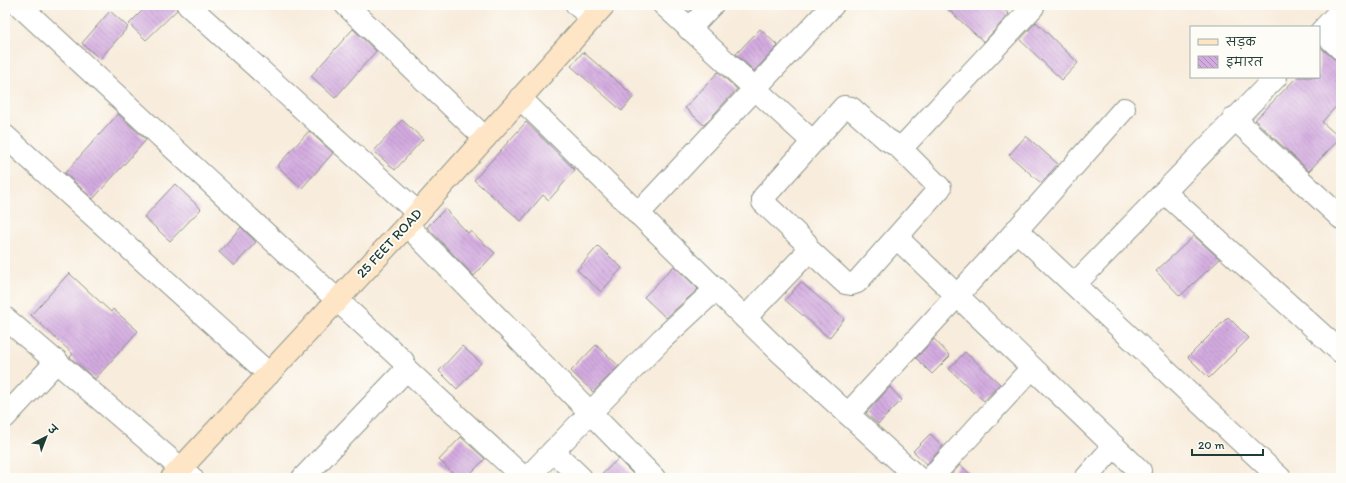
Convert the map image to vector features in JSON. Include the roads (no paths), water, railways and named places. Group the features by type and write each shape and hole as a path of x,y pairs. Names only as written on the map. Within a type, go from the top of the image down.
{"street":[{"path":"19,5 338,299 403,361 405,368 526,478 662,339 716,289"},
{"path":"188,5 412,219 590,414 654,478"},
{"path":"346,5 485,138"},
{"path":"664,5 812,141"},
{"path":"689,29 712,5"},
{"path":"638,214 833,5"},
{"path":"899,146 907,142 1033,7"},
{"name":"25 FEET ROAD","path":"182,475 269,374 485,138 520,98 591,9"},
{"path":"1341,10 1321,32 1341,49"},
{"path":"1075,284 1234,118 1275,78"},
{"path":"520,98 745,318 918,478"},
{"path":"847,106 851,108 886,139 899,146 940,188 857,282 851,284 845,283 807,248 806,243 763,202 763,198 812,141 844,107 847,106"},
{"path":"848,414 1124,109"},
{"path":"1234,118 1341,218"},
{"path":"5,136 269,374"},
{"path":"1164,192 1341,352"},
{"path":"1016,230 1280,478"},
{"path":"897,238 1140,471"},
{"path":"745,318 805,255 807,248"},
{"path":"5,318 57,361 182,475"},
{"path":"5,417 57,361"},
{"path":"303,478 402,374 405,368"},
{"path":"931,478 1032,368"},
{"path":"1086,478 1114,446"},
{"path":"553,451 581,478"}]}
